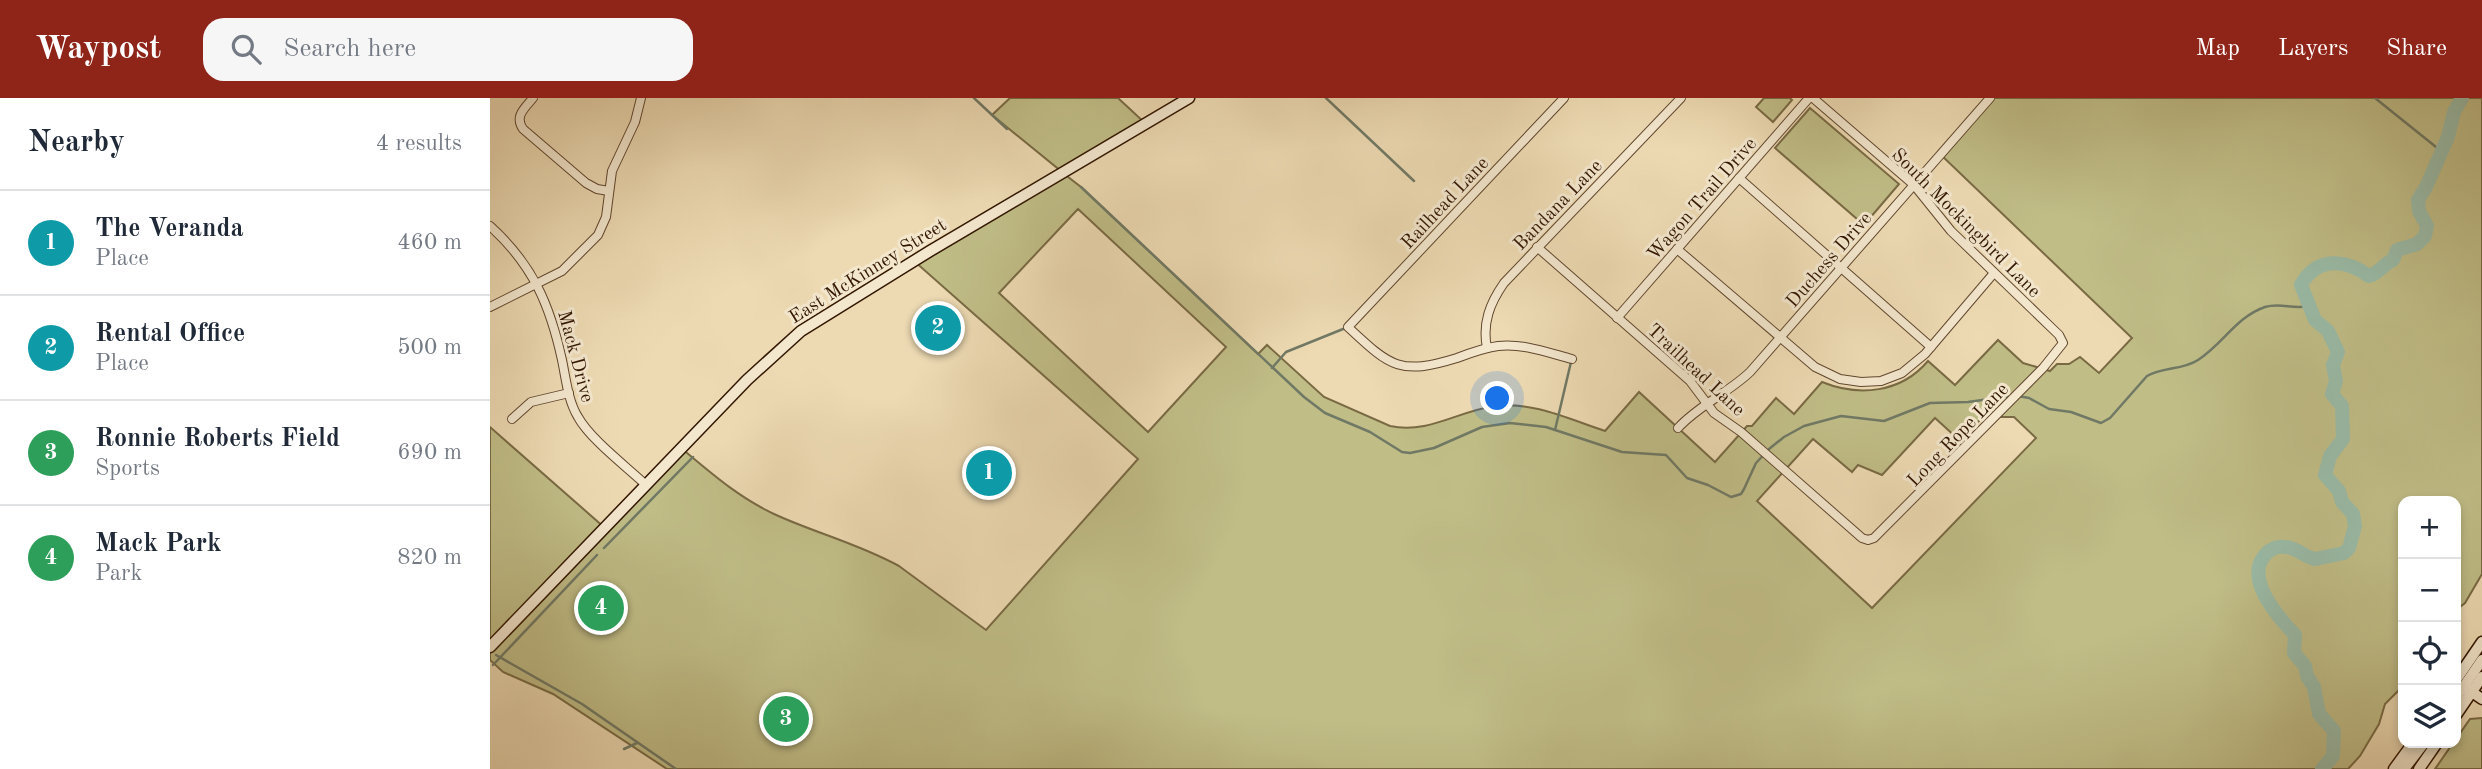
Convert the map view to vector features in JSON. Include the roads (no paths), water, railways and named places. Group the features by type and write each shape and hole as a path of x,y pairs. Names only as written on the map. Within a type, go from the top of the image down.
{"main road":[{"name":"East McKinney Street","path":"490,648 747,380 801,331 1182,100"},
{"path":"2464,686 2482,642"},
{"path":"2464,686 2482,660"},
{"path":"2464,686 2482,677"},
{"path":"2464,686 2482,699"},
{"path":"2394,769 2409,748"},
{"path":"2404,769 2420,748"},
{"path":"2419,769 2434,748"}],"street":[{"path":"533,98 520,114 521,127 582,180 597,189 609,191"},
{"path":"490,307 568,267 598,235 606,217 612,171 635,122 641,98"},
{"name":"Railhead Lane","path":"1487,348 1428,367 1404,366 1374,351 1348,327 1564,98"},
{"name":"Bandana Lane","path":"1487,348 1486,320 1495,298 1509,276 1681,98"},
{"name":"Wagon Trail Drive","path":"1617,318 1811,98"},
{"name":"South Mockingbird Lane","path":"1811,98 1914,185 1951,231 2059,335 2063,343"},
{"name":"Duchess Drive","path":"1678,428 1706,403 1747,374 1990,98"},
{"path":"1739,178 1931,346"},
{"name":"Mack Drive","path":"490,226 514,251 537,284 553,320 569,393 582,424 646,485"},
{"name":"Trailhead Lane","path":"1537,247 1687,379 1718,415 1868,540"},
{"path":"1678,249 1822,372 1840,379 1861,382 1892,378 1912,366 1994,273"},
{"name":"Long Rope Lane","path":"1868,540 1898,517 2043,368 2063,343"},
{"path":"1487,348 1502,345 1572,359"},
{"path":"512,419 536,400 569,393"}],"waterway":[{"path":"974,98 1007,129"},
{"path":"1326,98 1414,181"},
{"path":"2375,98 2441,151"},
{"path":"2322,769 2333,756 2334,731 2319,714 2314,687 2307,676 2305,666 2294,653 2295,635 2272,608 2258,575 2265,555 2276,548 2289,547 2315,559 2344,553 2349,548 2355,526 2353,514 2325,475 2330,456 2343,439 2342,406 2332,394 2336,381 2333,365 2338,352 2328,331 2315,320 2301,285 2315,269 2332,263 2351,266 2369,276 2372,275 2393,260 2397,250 2417,244 2425,236 2427,226 2419,211 2418,200 2448,137 2454,112 2462,98"},
{"path":"1081,187 1304,397 1325,413 1370,432 1402,452 1434,448 1482,427 1510,423 1546,427 1622,452 1666,455 1687,478 1731,497 1741,494 1756,463 1769,449 1804,426 1841,416 1884,421 1930,403 1968,402 2011,396"},
{"path":"2018,396 2029,398 2049,409 2071,412 2101,423 2110,418 2147,376 2198,360 2255,311 2271,306 2308,306"},
{"path":"1272,368 1286,352 1348,327"},
{"path":"1555,430 1571,362"},
{"path":"604,548 693,457"},
{"path":"493,665 597,555"},
{"path":"496,655 582,704 676,769"},
{"path":"624,749 637,743"}],"place":[{"name":"Rental Office","path":"938,328"},
{"name":"The Veranda","path":"989,473"},
{"name":"Mack Park","path":"601,608"},
{"name":"Ronnie Roberts Field","path":"786,719"}]}
